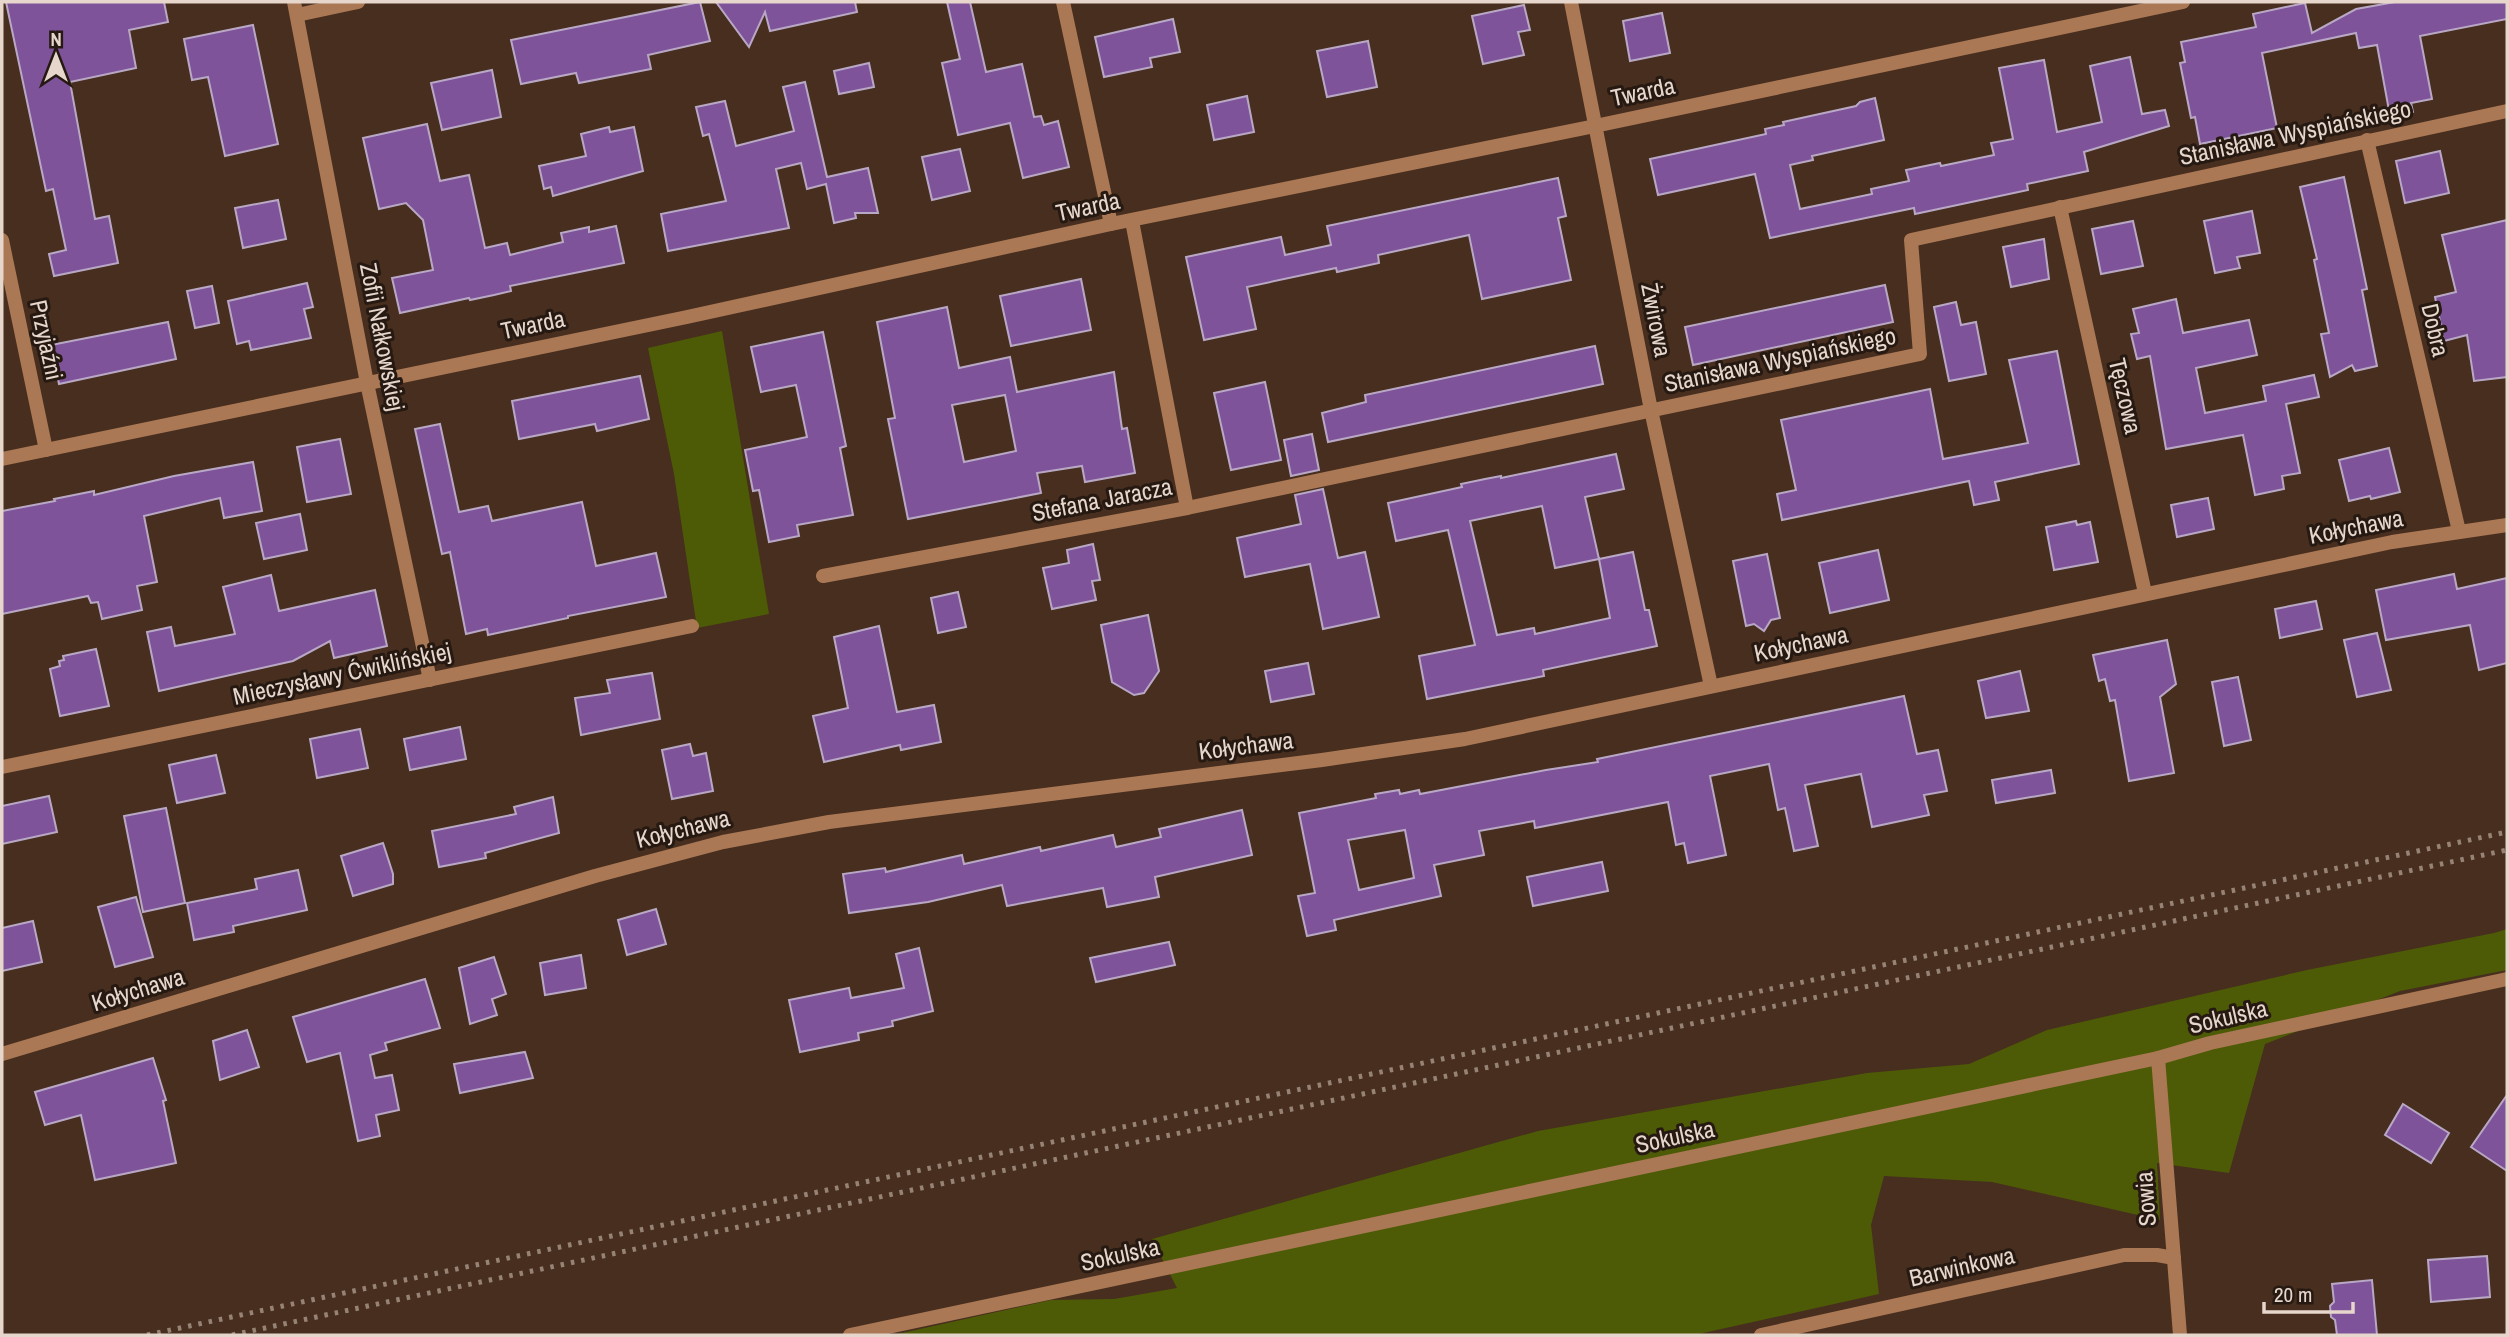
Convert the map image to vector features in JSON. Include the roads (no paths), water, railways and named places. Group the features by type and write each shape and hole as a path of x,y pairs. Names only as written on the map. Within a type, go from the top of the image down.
{"street":[{"path":"295,8 358,2"},
{"path":"1063,2 1111,224"},
{"name":"Żwirowa","path":"1571,2 1651,410 1712,686"},
{"name":"Twarda","path":"2,459 687,317 1111,224 1595,126 2183,2"},
{"name":"Zofii Nałkowskiej","path":"295,8 367,383 430,680"},
{"name":"Stanisława Wyspiańskiego","path":"1188,508 1920,354 1911,240 2507,111"},
{"name":"Dobra","path":"2367,140 2459,531"},
{"name":"Tęczowa","path":"2060,208 2146,593"},
{"name":"Stefana Jaracza","path":"823,576 1188,508 1132,221"},
{"name":"Przyjaźni","path":"2,240 47,450"},
{"name":"Kołychawa","path":"2,1054 595,876 723,842 867,817 1398,750 1465,739 2392,542 2507,525"},
{"name":"Mieczysławy Ćwiklińskiej","path":"2,767 692,626"},
{"name":"Sokulska","path":"850,1335 2158,1058 2210,1043 2507,979"},
{"name":"Sowia","path":"2158,1058 2180,1335"},
{"name":"Barwinkowa","path":"1761,1335 2124,1255 2174,1258"}],"railway":[{"path":"147,1335 2507,832"},
{"path":"232,1335 2507,850"}]}
